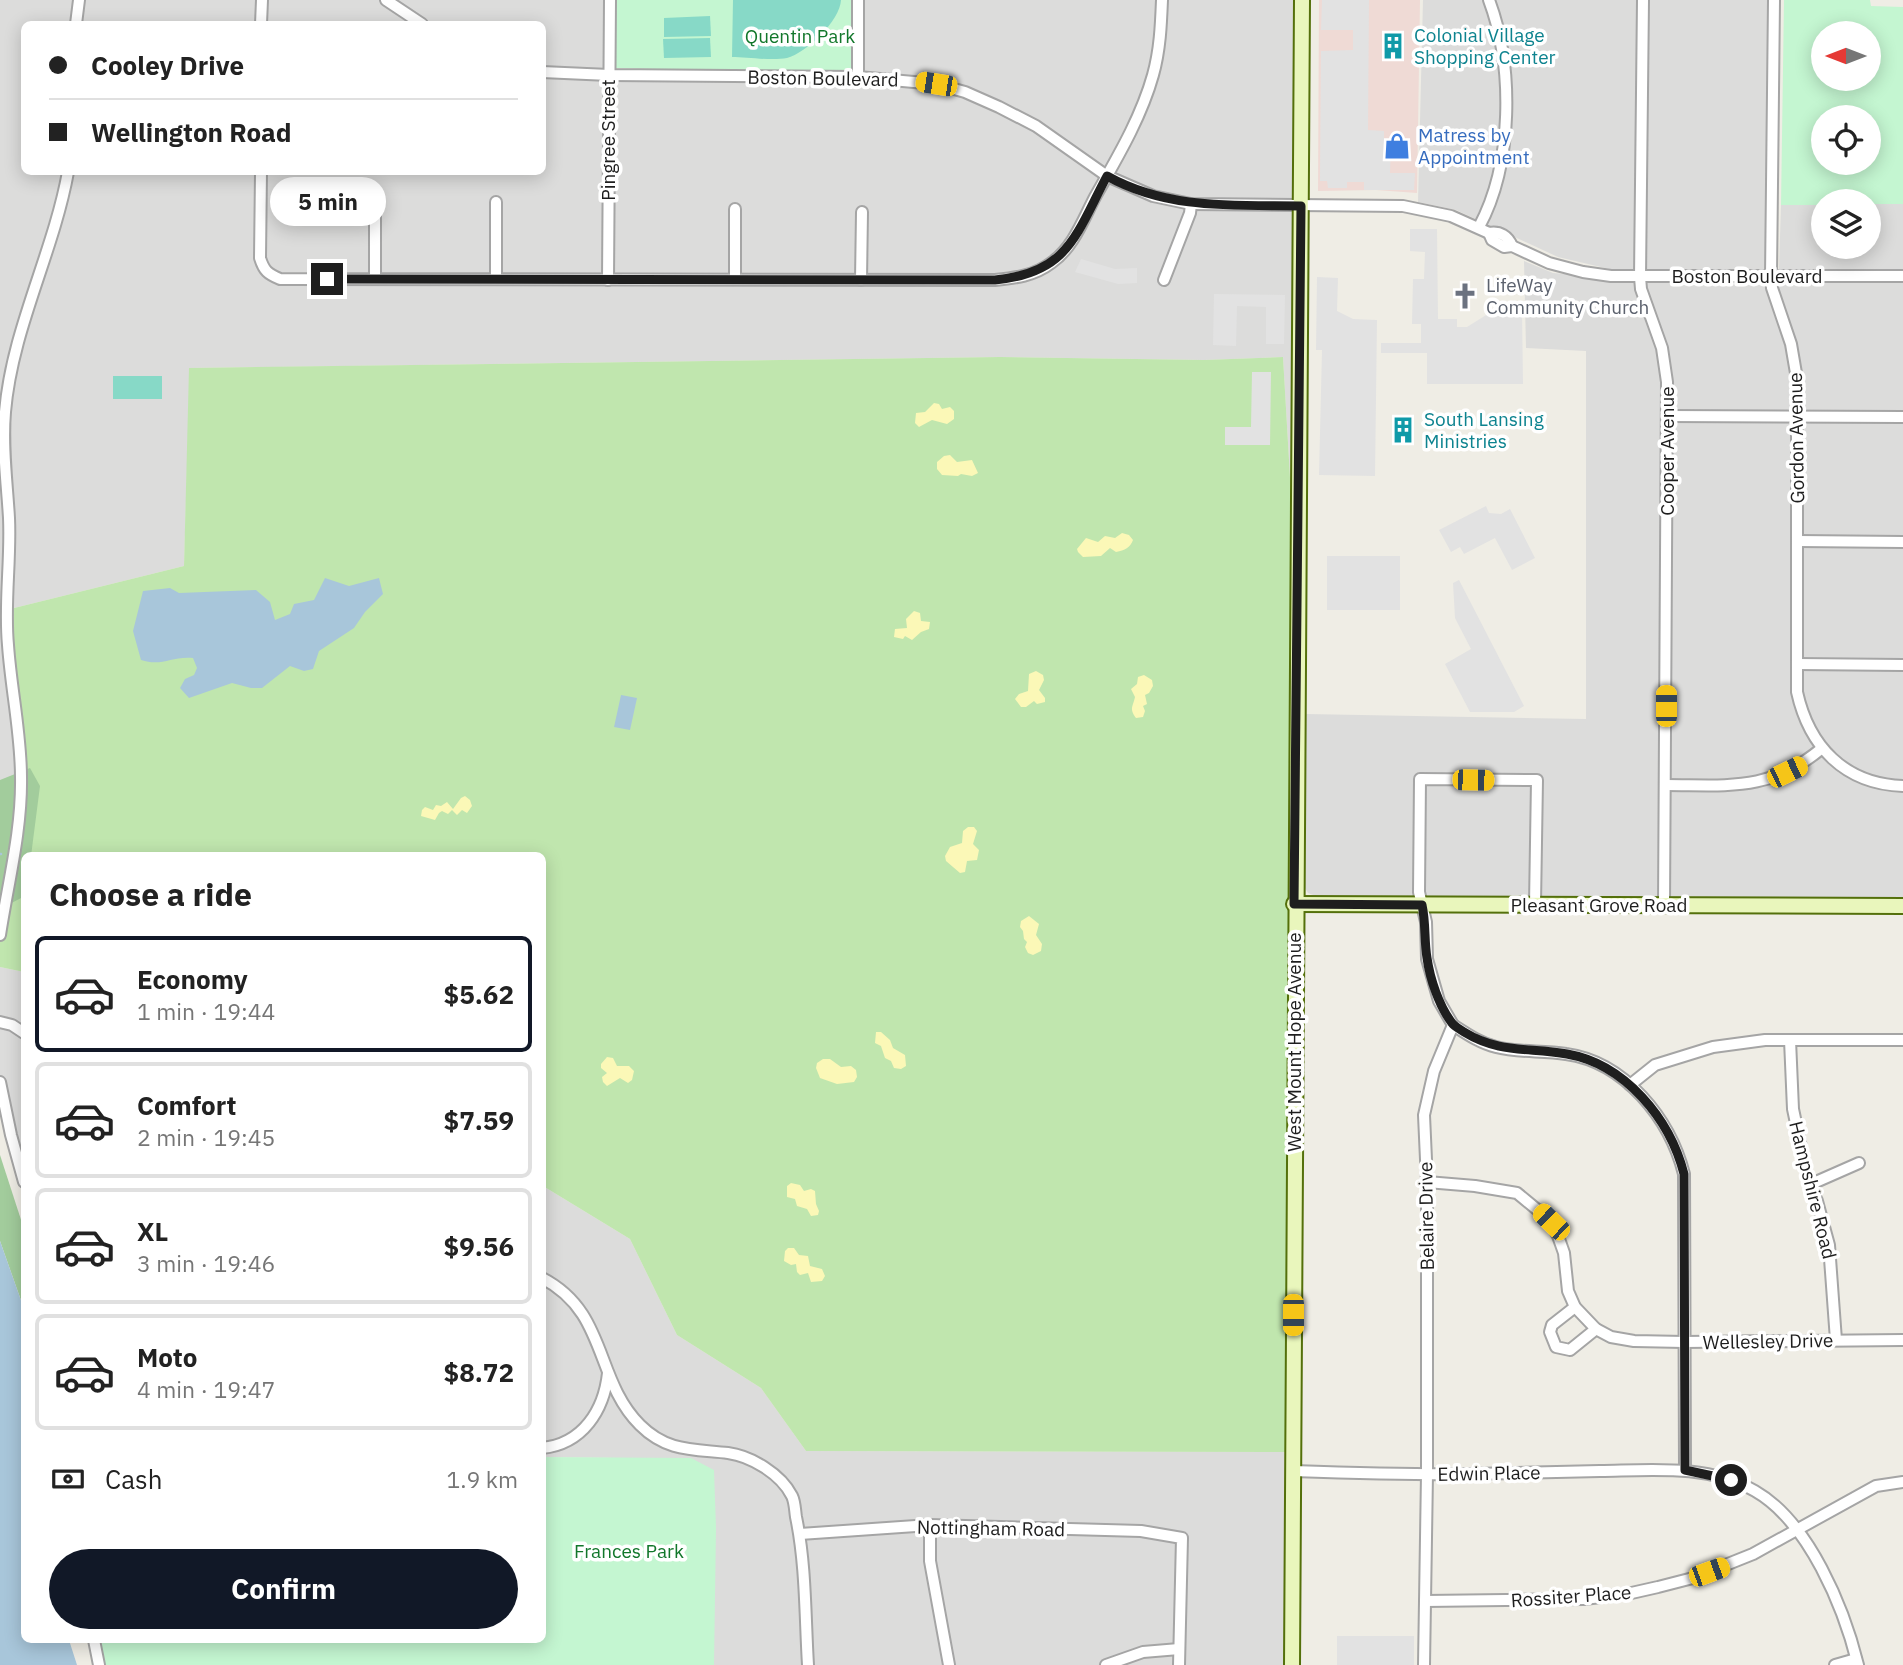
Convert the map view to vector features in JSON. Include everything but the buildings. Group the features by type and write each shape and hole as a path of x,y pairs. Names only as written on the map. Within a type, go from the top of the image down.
{"street":[{"path":"76,21 79,0"},
{"path":"261,21 262,0"},
{"path":"386,0 418,21"},
{"name":"Pingree Street","path":"608,280 610,0"},
{"path":"858,0 858,77"},
{"path":"261,175 260,258 263,269 269,275 280,279 1014,278 1042,269 1063,253 1107,176 1142,106 1153,76 1161,27 1161,0"},
{"name":"West Mount Hope Avenue","path":"1292,1665 1294,904 1301,0"},
{"path":"1484,230 1504,128 1505,69 1489,0"},
{"name":"Cooper Avenue","path":"1643,0 1640,276 1641,289 1662,348 1667,382 1664,906"},
{"name":"Gordon Avenue","path":"1774,0 1771,276 1772,288 1791,344 1797,379 1797,692 1802,713 1821,749"},
{"name":"Boston Boulevard","path":"546,72 915,80 965,92 1035,126 1107,176 1153,196 1191,204 1404,206 1430,210 1484,230 1492,240 1504,247 1512,246 1549,263 1611,276 1903,276"},
{"path":"0,935 20,804 21,780 21,753 7,643 9,525 5,415 15,355 56,227 67,175"},
{"path":"374,201 375,279"},
{"path":"496,202 496,279"},
{"path":"1164,280 1191,204"},
{"path":"735,209 735,279"},
{"path":"862,212 862,280"},
{"path":"1667,415 1903,417"},
{"path":"1798,541 1903,542"},
{"path":"1797,664 1903,665"},
{"path":"1666,785 1733,785 1763,781 1802,765 1821,749 1843,767 1860,776 1877,783 1903,786"},
{"path":"1535,904 1537,780 1420,779 1419,892 1426,922 1427,959 1439,1001 1453,1025 1475,1039 1498,1048 1568,1054 1599,1063 1630,1085 1662,1123 1680,1158 1684,1174 1685,1470"},
{"name":"Pleasant Grove Road","path":"1294,904 1903,906"},
{"path":"0,1022 12,1024 21,1031"},
{"name":"Belaire Drive","path":"1424,1665 1427,1182 1424,1115 1434,1071 1453,1025"},
{"path":"1630,1085 1655,1065 1713,1047 1765,1040 1903,1040"},
{"name":"Hampshire Road","path":"1790,1040 1793,1109 1809,1185 1817,1201 1829,1245 1836,1340"},
{"path":"0,1082 21,1171"},
{"path":"1809,1185 1859,1163"},
{"name":"Wellesley Drive","path":"1427,1182 1517,1193 1540,1212 1551,1222 1558,1236 1564,1253 1568,1291 1575,1307 1596,1329 1611,1337 1634,1342 1903,1340"},
{"path":"546,1281 569,1295 582,1311 608,1371 626,1407 639,1425 657,1439 679,1449 742,1455 765,1469 792,1497 800,1534 808,1665"},
{"path":"1575,1307 1552,1325 1550,1332 1556,1346 1570,1350 1596,1329"},
{"path":"546,1447 574,1437 588,1425 597,1412 606,1389 608,1371"},
{"name":"Edwin Place","path":"1293,1471 1427,1474 1685,1470 1731,1480 1756,1492 1774,1505 1797,1531 1832,1589 1843,1614 1857,1662"},
{"name":"Rossiter Place","path":"1425,1601 1567,1600 1627,1594 1693,1578 1797,1531 1876,1486 1903,1482"},
{"path":"930,1525 930,1561 949,1665"},
{"name":"Nottingham Road","path":"800,1534 930,1525 1141,1531 1182,1538 1179,1649"},
{"path":"95,1643 99,1665"},
{"path":"1106,1665 1143,1652 1179,1649 1179,1665"},
{"path":"1835,1665 1857,1662"}],"shaded area":[{"path":"0,0 603,0 603,82 858,77 859,0 1302,0 1297,597 1283,357 1204,360 1000,357 190,368 184,566 2,611 21,753 0,902"},
{"path":"1319,0 1420,0 1417,193 1376,190 1318,191"},
{"path":"1322,0 1369,0 1368,130 1384,131 1384,140 1391,141 1390,173 1415,173 1414,190 1364,190 1364,182 1347,182 1347,188 1328,188 1327,181 1320,181 1321,51 1353,50 1353,30 1321,30"},
{"path":"1423,0 1768,0 1767,267 1764,272 1618,271 1558,257 1456,210 1418,202"},
{"path":"1881,204 1903,204 1903,269 1779,269 1781,205 1811,205 1811,259 1881,259"},
{"path":"1410,229 1437,229 1438,319 1457,319 1457,327 1467,327 1491,312 1522,310 1523,384 1427,384 1427,353 1381,353 1381,343 1421,343 1421,324 1412,324 1413,279 1424,279 1425,252 1410,251"},
{"path":"1081,259 1115,269 1137,268 1137,283 1118,284 1075,272"},
{"path":"1524,261 1553,273 1641,280 1903,278 1903,904 1316,896 1308,893 1305,888 1306,714 1586,719 1586,351 1526,348"},
{"path":"1317,277 1338,278 1337,311 1353,319 1377,320 1375,476 1319,475 1322,350 1316,350"},
{"path":"1214,294 1285,295 1284,344 1266,344 1266,307 1237,306 1236,346 1213,345"},
{"path":"1252,372 1271,372 1270,445 1225,445 1225,427 1251,427"},
{"path":"1486,506 1489,513 1501,514 1510,509 1535,558 1512,570 1495,538 1464,554 1460,547 1451,552 1439,530"},
{"path":"1327,556 1400,556 1400,610 1327,610"},
{"path":"325,578 349,586 379,578 383,594 354,628 319,651 313,669 304,671 290,666 262,688 232,683 189,698 180,688 185,679 194,675 197,668 193,658 161,662 141,660 133,631 143,591 170,588 179,593 256,590 270,602 275,620 290,614 294,604 314,600"},
{"path":"1459,580 1524,706 1514,712 1470,712 1445,664 1471,649 1455,618 1453,583"},
{"path":"621,695 637,698 630,730 614,727"},
{"path":"0,967 21,971 21,1181 0,1102"},
{"path":"546,1188 630,1239 677,1335 761,1388 806,1451 1293,1452 1292,1665 683,1665 691,1459 546,1457"},
{"path":"0,1241 21,1300 21,1643 70,1643 77,1665 0,1665"},
{"path":"1337,1636 1414,1636 1414,1665 1337,1665"}],"green space":[{"name":"Quentin Park","path":"609,0 852,0 852,74 615,68"},
{"path":"733,0 841,0 835,17 812,43 795,55 774,59 732,57"},
{"path":"1784,0 1870,0 1871,6 1903,7 1903,204 1881,204 1881,189 1811,189 1811,205 1781,205"},
{"path":"710,16 711,36 664,37 664,18"},
{"path":"710,38 711,57 664,58 663,39"},
{"path":"1000,357 1204,360 1283,357 1297,597 1293,1452 806,1451 761,1388 677,1335 630,1239 546,1188 546,852 21,852 21,971 0,967 0,926 21,794 2,611 184,566 189,368"},
{"path":"113,376 162,376 162,399 113,399"},
{"path":"30,768 40,786 32,852 21,852 21,898 0,909 0,780"},
{"path":"0,1155 21,1220 21,1300 0,1241"},
{"name":"Frances Park","path":"546,1457 691,1458 714,1470 714,1665 105,1665 101,1643 546,1643"}],"sand":[{"path":"934,403 939,404 942,409 950,407 954,411 954,419 947,424 932,420 919,427 915,423 916,413 925,412"},
{"path":"950,455 957,462 972,460 978,473 972,476 942,475 937,469 937,462"},
{"path":"1122,533 1133,540 1125,549 1116,552 1110,548 1101,556 1083,557 1078,552 1077,549 1086,538 1098,542 1105,536 1115,538"},
{"path":"914,611 920,613 921,621 930,622 929,629 912,640 905,636 903,639 894,637 895,629 907,628 906,619"},
{"path":"1036,671 1043,675 1044,680 1039,690 1045,702 1037,704 1034,701 1021,707 1015,699 1019,694 1028,691 1029,674"},
{"path":"1144,675 1152,680 1153,686 1145,695 1147,704 1143,706 1143,717 1136,718 1132,710 1135,697 1131,689 1137,684 1138,677"},
{"path":"465,796 472,806 467,813 462,810 457,815 452,810 448,814 442,811 435,820 421,816 425,807 433,810 436,805 441,806 447,802 453,809"},
{"path":"974,827 977,831 973,844 979,850 977,860 967,861 965,872 960,873 946,861 945,856 950,847 962,843 963,831"},
{"path":"1029,916 1039,924 1036,935 1042,944 1041,951 1033,955 1028,953 1025,947 1027,942 1020,927 1021,921"},
{"path":"876,1032 881,1032 890,1040 893,1048 905,1055 906,1066 901,1069 894,1068 891,1061 885,1058 881,1046 875,1043"},
{"path":"607,1057 613,1058 617,1066 629,1066 634,1071 632,1080 628,1083 620,1078 607,1086 602,1077 607,1073 601,1068 601,1064"},
{"path":"830,1059 841,1067 851,1066 856,1070 857,1077 854,1082 837,1084 820,1078 816,1068 817,1063"},
{"path":"791,1183 800,1185 804,1191 815,1191 818,1215 811,1216 807,1209 797,1206 795,1199 787,1197 787,1186"},
{"path":"788,1248 794,1248 799,1255 808,1256 810,1266 822,1269 825,1276 822,1281 811,1282 808,1273 800,1275 796,1264 791,1265 784,1261"}],"place":[{"name":"Colonial Village Shopping Center","path":"1393,46"},
{"name":"Matress by Appointment","path":"1397,146"},
{"name":"LifeWay Community Church","path":"1465,296"},
{"name":"South Lansing Ministries","path":"1403,430"}],"route":[{"path":"327,279 995,280 1028,275 1042,269 1063,253 1107,176 1153,196 1191,204 1301,206 1294,904 1422,905 1426,922 1427,959 1439,1001 1453,1025 1475,1039 1498,1048 1568,1054 1599,1063 1630,1085 1645,1100 1662,1123 1680,1158 1684,1174 1685,1470 1731,1480"}]}
